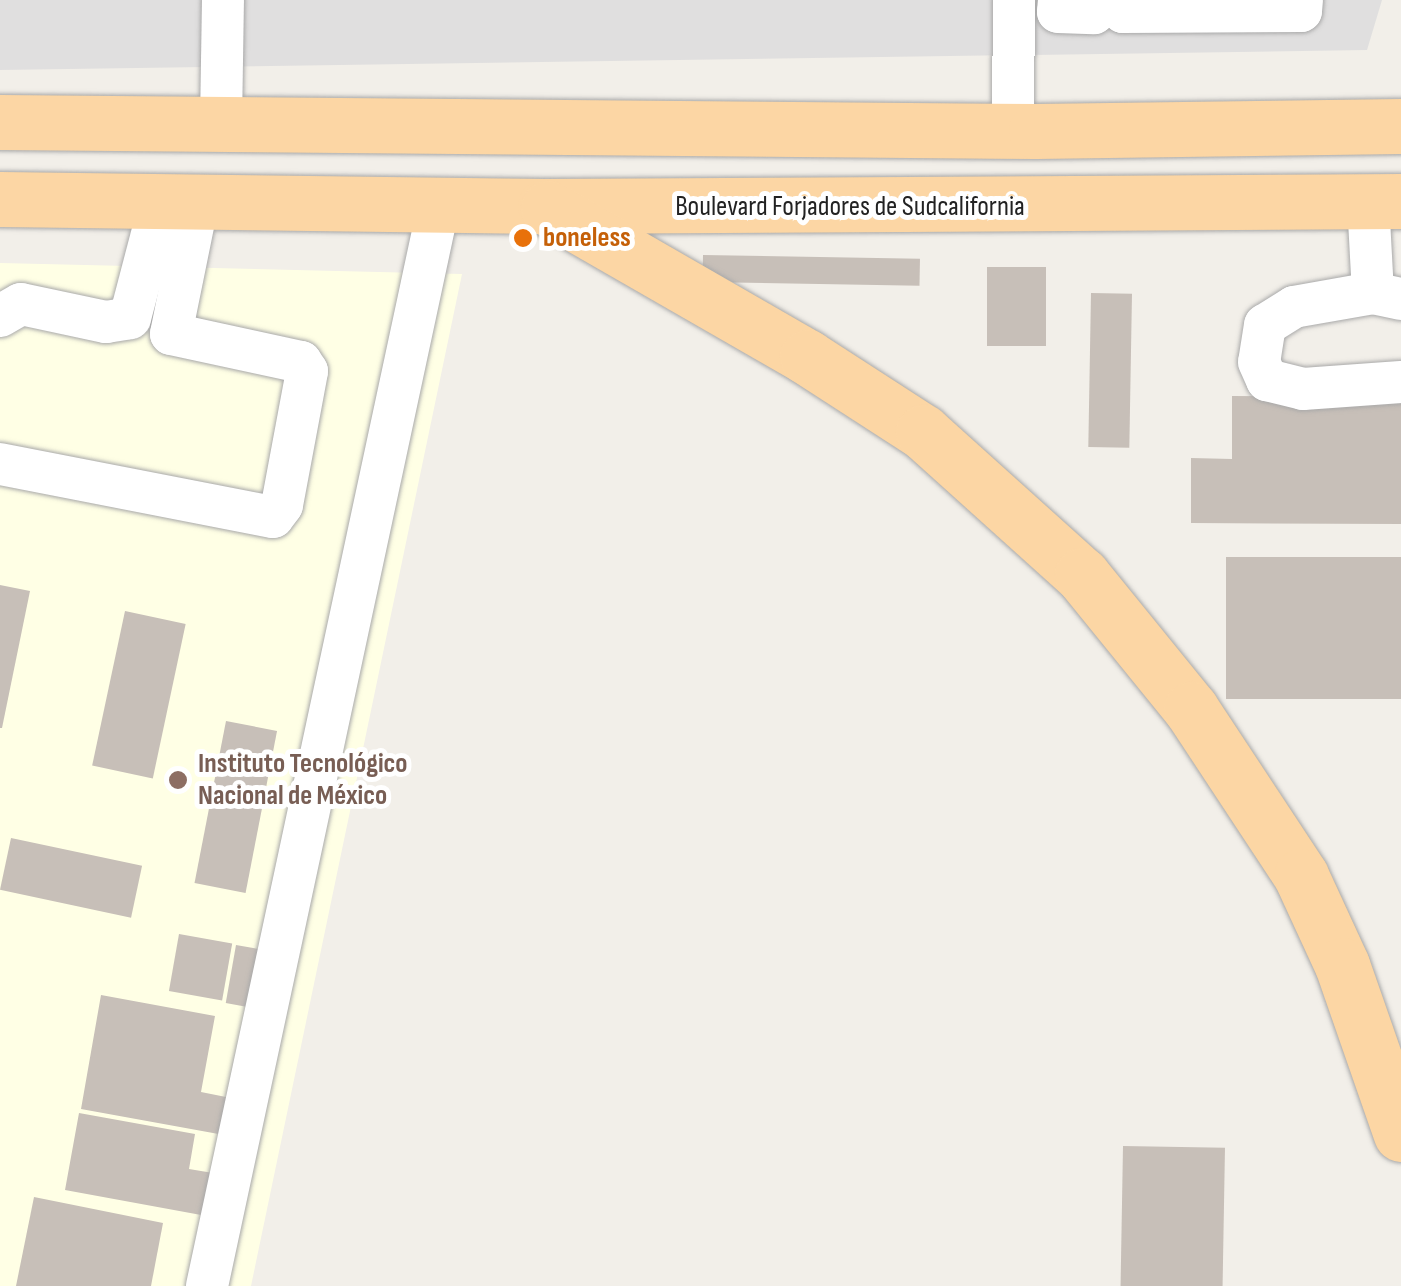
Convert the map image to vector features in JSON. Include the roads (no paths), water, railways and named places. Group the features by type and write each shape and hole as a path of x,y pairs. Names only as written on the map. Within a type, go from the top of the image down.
{"main road":[{"path":"0,122 1025,131 1401,126"},
{"path":"144,124 167,200"},
{"path":"1025,131 1035,207"},
{"name":"Boulevard Forjadores de Sudcalifornia","path":"0,199 1035,207 1385,201"},
{"path":"545,206 807,357 923,432 1082,575 1192,709 1301,876 1348,981 1401,1134"}],"street":[{"path":"221,125 223,0"},
{"path":"1014,0 1025,131"},
{"path":"1059,0 1058,12 1094,13 1095,0"},
{"path":"1123,0 1123,12 1301,11 1302,0"},
{"path":"0,316 21,304 106,322 130,318 167,200"},
{"path":"0,464 273,518 282,505 307,371 301,362 171,334 167,200"},
{"path":"1385,201 1387,296 1294,307 1265,325 1259,362 1268,380 1303,390 1401,382"},
{"path":"207,1286 439,204"}],"place":[{"name":"boneless","path":"523,238"},
{"name":"Instituto Tecnológico Nacional de México","path":"178,780"}]}
